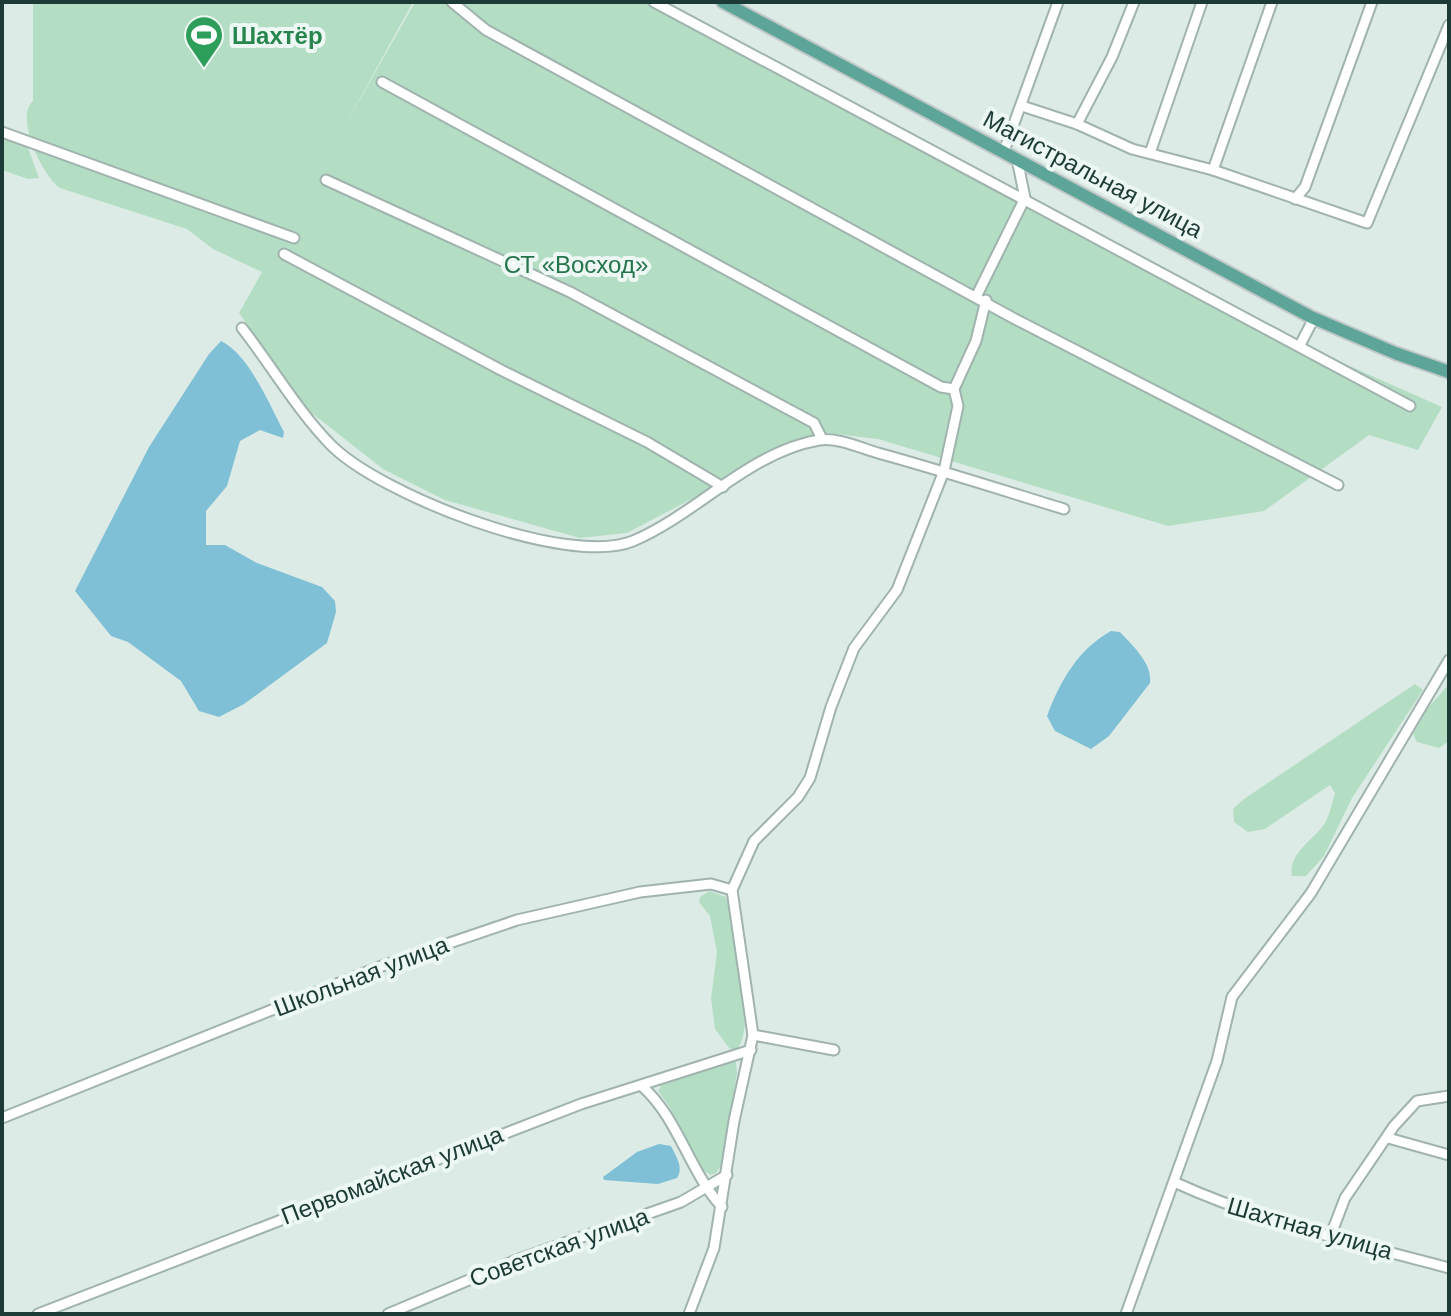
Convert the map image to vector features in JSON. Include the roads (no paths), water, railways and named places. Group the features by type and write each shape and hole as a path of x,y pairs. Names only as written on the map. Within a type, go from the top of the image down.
{"main road":[{"name":"Магистральная улица","path":"723,2 1314,318 1449,372"}],"street":[{"path":"452,2 486,30 981,298 1338,485"},
{"path":"654,2 1410,406"},
{"path":"1004,151 1058,2"},
{"path":"1077,124 1112,57 1134,2"},
{"path":"1150,153 1202,2"},
{"path":"1213,170 1272,2"},
{"path":"1295,199 1305,187 1372,2"},
{"path":"1022,106 1077,124 1132,149 1213,170 1367,223 1449,25"},
{"path":"382,82 941,387 954,389"},
{"path":"2,132 294,238"},
{"path":"689,1314 714,1248 734,1121 753,1035 732,890 754,841 798,797 810,778 831,707 854,648 897,590 944,471 958,406 954,389 976,341 981,298 1025,198 1017,157"},
{"path":"326,180 570,292 814,423 822,439"},
{"path":"284,254 501,370 647,442 723,487"},
{"path":"1300,345 1314,318"},
{"path":"242,328 330,444 374,478 484,524 543,540 591,547 629,542 667,525 767,460 822,439 944,471 1064,509"},
{"path":"1126,1314 1223,1043 1232,997 1311,893 1449,660"},
{"name":"Школьная улица","path":"2,1118 379,967 517,920 640,892 711,884 732,890"},
{"path":"753,1035 834,1050"},
{"name":"Первомайская улица","path":"38,1314 566,1109 643,1087 751,1050"},
{"path":"643,1087 666,1113 705,1188 722,1207"},
{"path":"1330,1237 1345,1198 1394,1126 1417,1101 1449,1096"},
{"path":"1388,1138 1449,1155"},
{"name":"Советская улица","path":"388,1314 514,1261 681,1202 727,1175"},
{"name":"Шахтная улица","path":"1174,1182 1215,1201 1330,1237 1449,1268"}],"water":[{"path":"221,341 250,369 284,432 283,438 260,430 240,441 227,486 206,511 206,545 225,545 257,563 322,587 335,601 336,612 327,643 244,704 219,717 199,711 181,681 128,642 111,636 75,591 149,447 209,354"},
{"path":"1111,631 1120,632 1141,655 1150,683 1109,736 1091,749 1055,731 1047,716 1079,657"},
{"path":"659,1144 671,1146 679,1166 677,1178 658,1184 604,1180 603,1177 637,1152"}],"place":[{"name":"Шахтёр","path":"204,69"}],"park label":[{"name":"СТ «Восход»","path":"576,264"}]}
